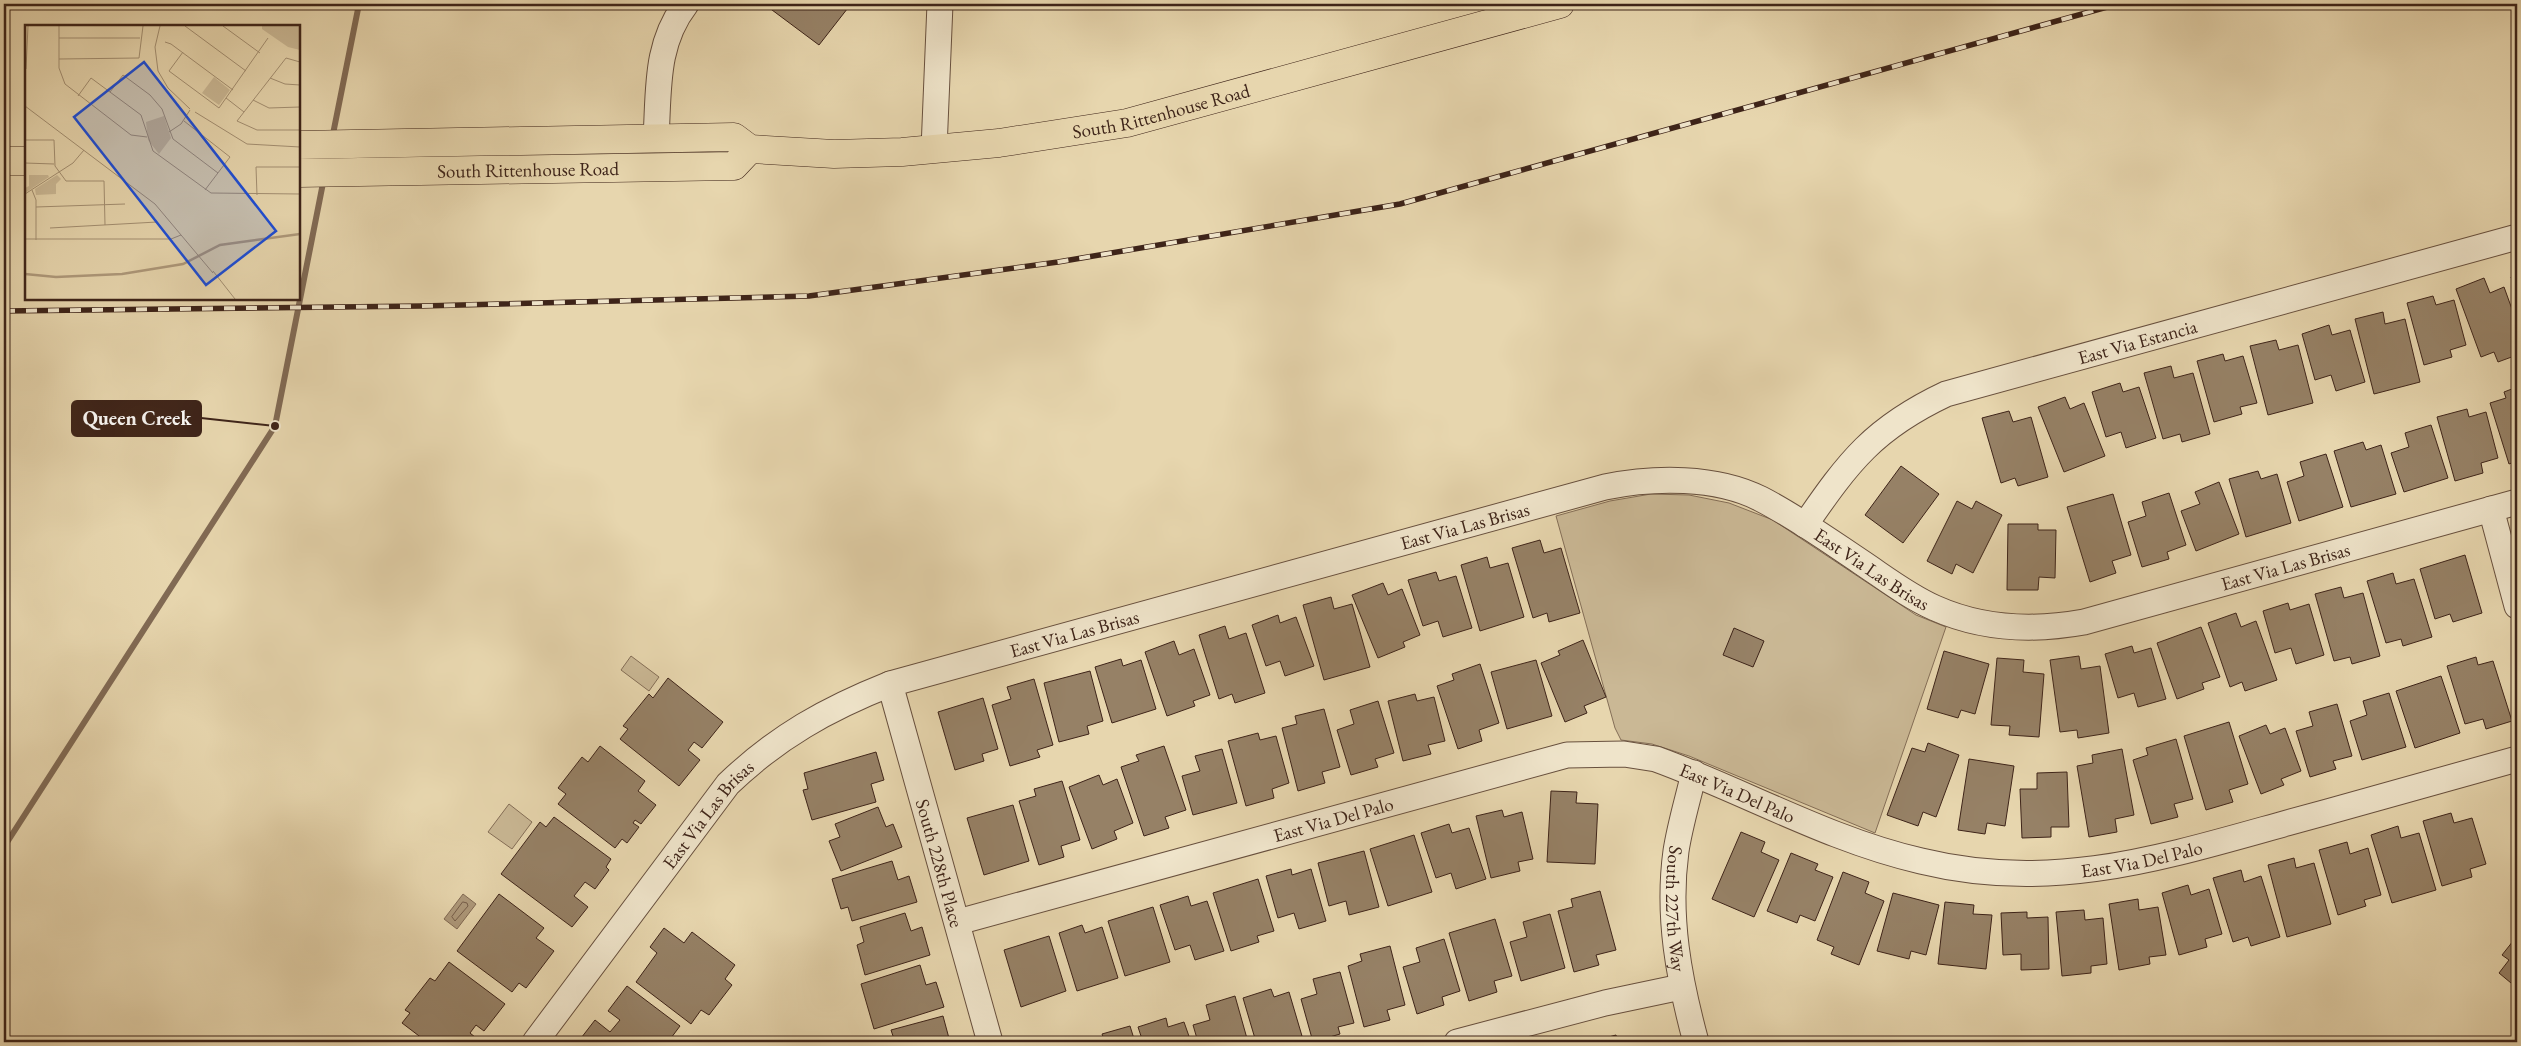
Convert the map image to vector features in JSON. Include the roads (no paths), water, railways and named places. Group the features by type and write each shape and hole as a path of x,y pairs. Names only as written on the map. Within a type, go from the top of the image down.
{"main road":[{"name":"South Rittenhouse Road","path":"300,145 734,137 750,149 834,154 934,149 999,143 1127,122 1560,4"},
{"name":"South Rittenhouse Road","path":"300,173 464,172 734,166 750,149"},
{"path":"4,161 25,161"}],"street":[{"path":"656,138 660,68 665,40 686,4"},
{"path":"934,149 940,4"},
{"name":"East Via Estancia","path":"1805,525 1840,473 1866,445 1892,423 1946,394 2517,237"},
{"name":"East Via Las Brisas","path":"535,1042 728,784 767,749 793,731 852,699 890,684 1605,487 1634,481 1664,480 1729,488 1760,498 1805,525 1900,589 1935,608 1964,618 2027,628 2054,627 2084,622 2517,502"},
{"path":"2492,509 2517,606"},
{"name":"South 228th Place","path":"890,684 990,1042"},
{"name":"East Via Del Palo","path":"958,922 1567,755 1624,754 1656,759 1887,852 1961,869 1995,874 2094,871 2172,855 2517,759"},
{"name":"South 227th Way","path":"1694,773 1682,819 1674,882 1674,940 1681,987 1696,1042"},
{"path":"1457,1042 1605,1003 1681,987"}],"water":[{"path":"463,894 476,904 457,929 444,919"}],"waterway":[{"path":"332,139 359,4"},
{"path":"300,299 324,178"},
{"path":"4,847 275,426 300,300"}],"railway":[{"path":"4,311 422,306 809,296 1058,262 1400,204 2118,4"}],"place":[{"name":"Queen Creek","path":"275,426"}]}
